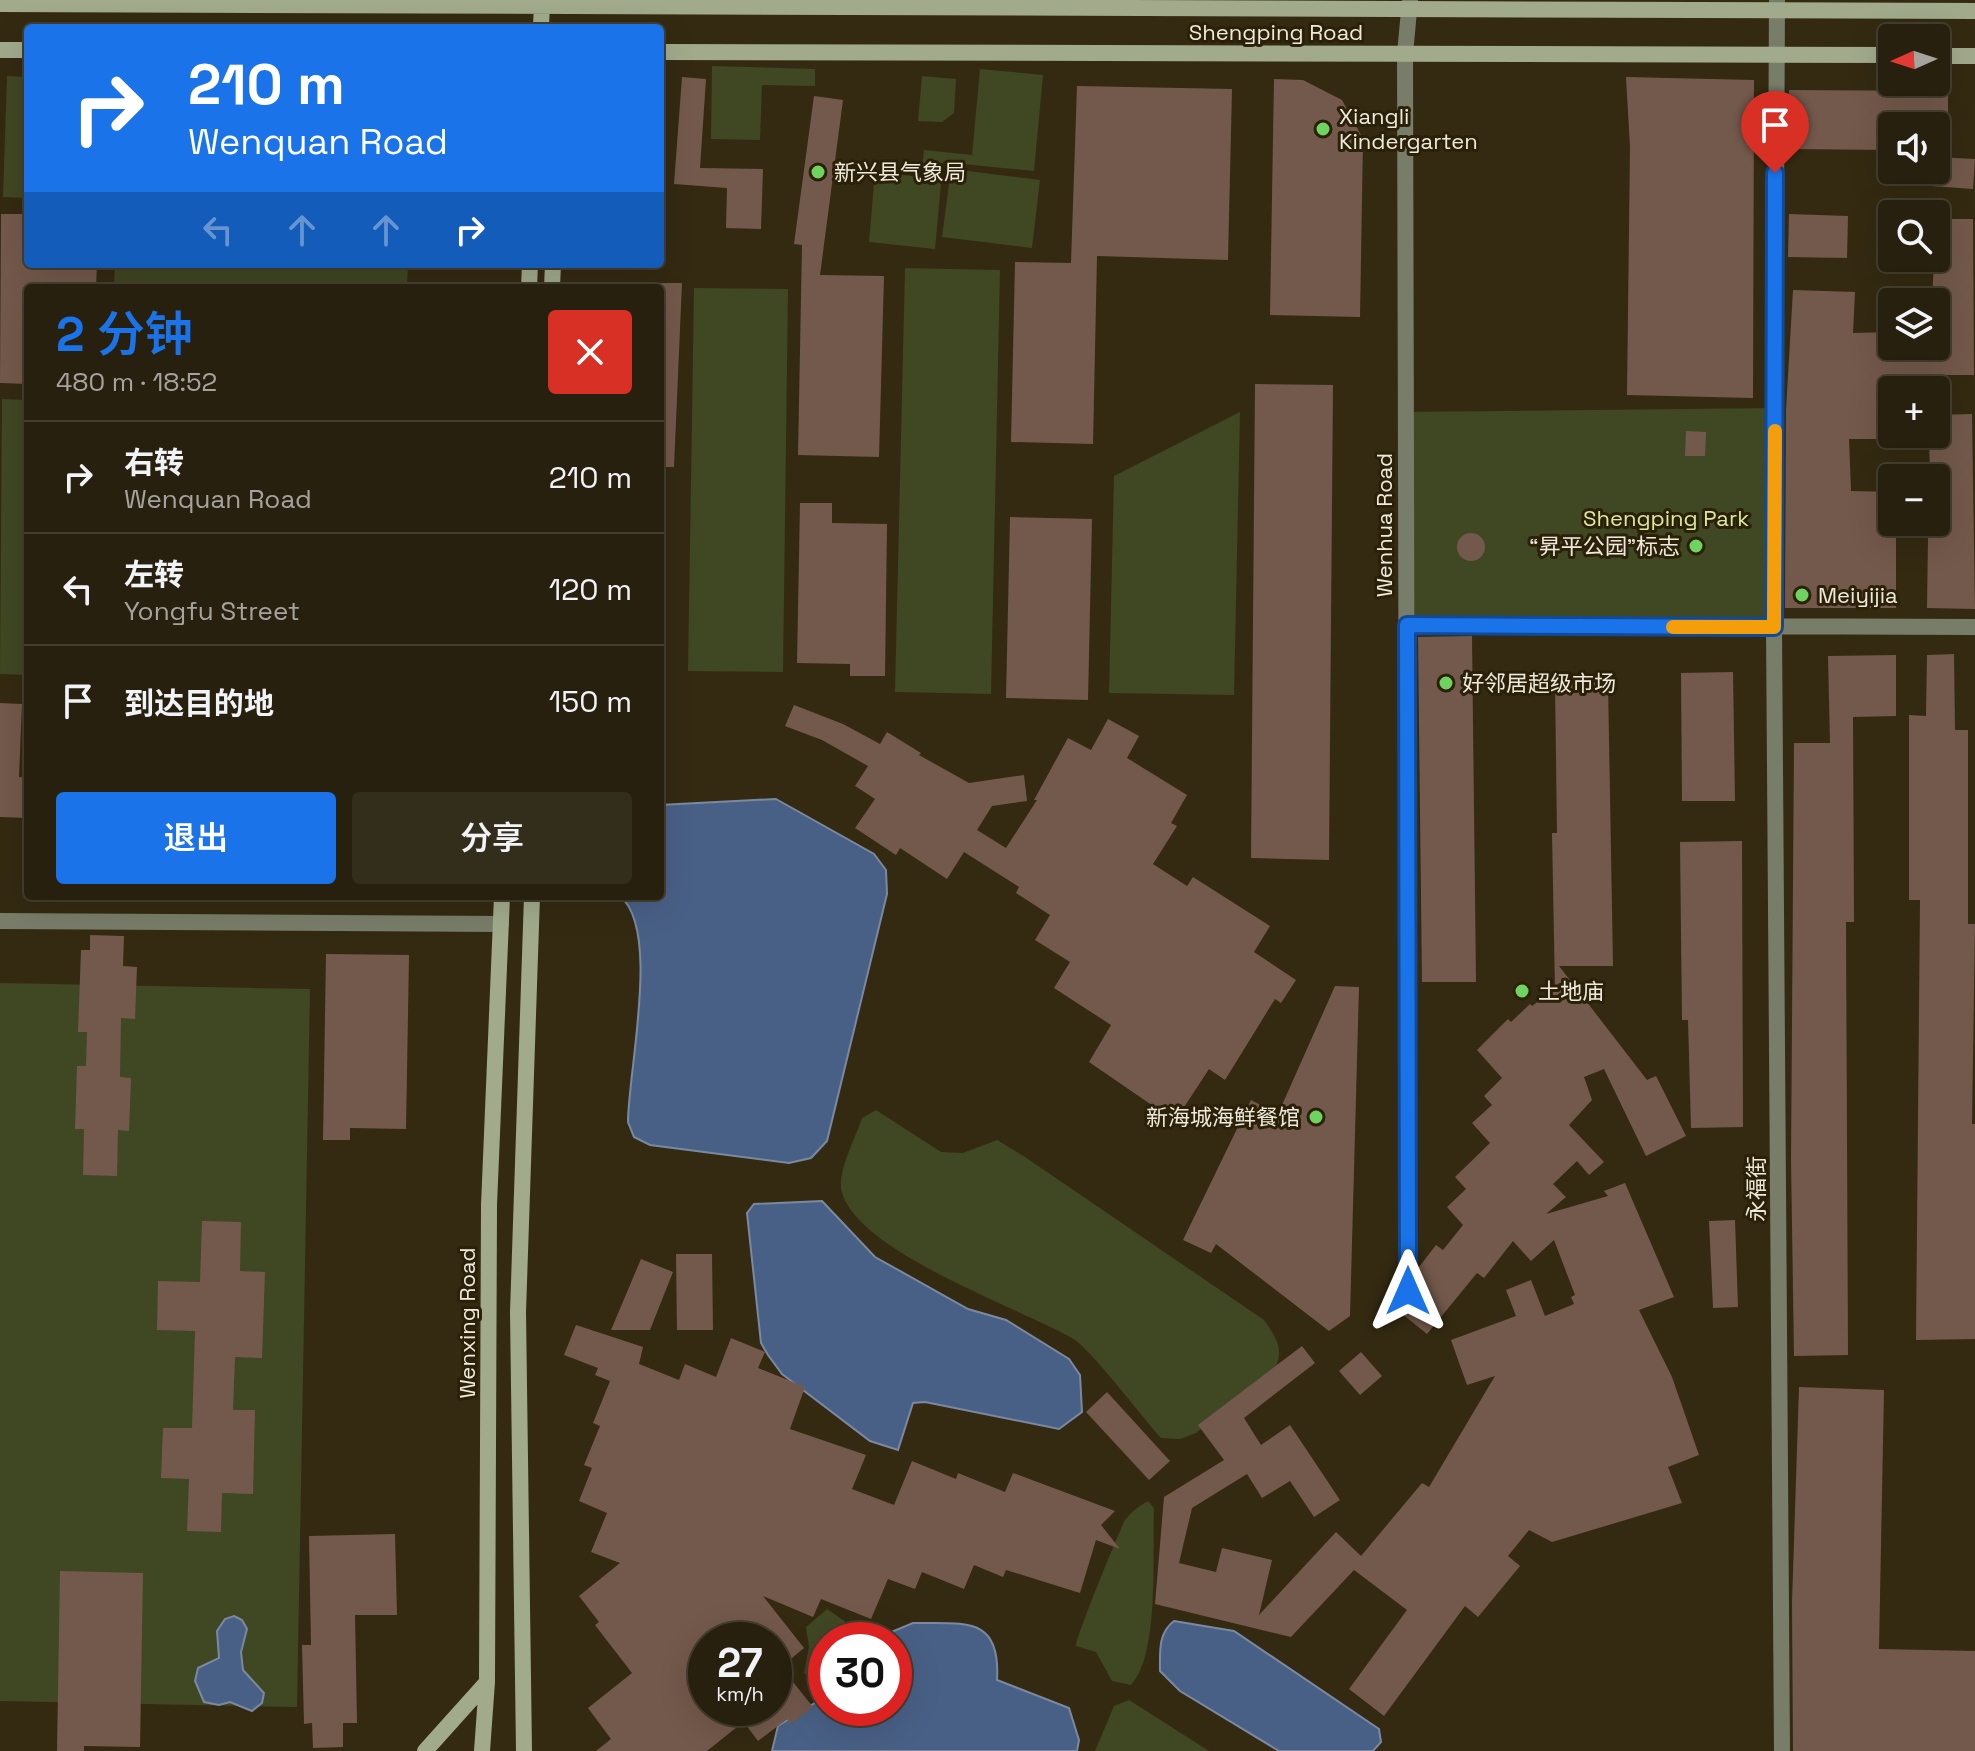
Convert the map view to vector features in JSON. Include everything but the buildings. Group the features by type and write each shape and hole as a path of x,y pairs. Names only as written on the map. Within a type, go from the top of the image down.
{"street":[{"path":"436,6 453,0"},
{"path":"630,0 661,6"},
{"path":"541,24 542,3"},
{"name":"Shengping Road","path":"0,4 1777,5 1975,11"},
{"name":"Wenhua Road","path":"1408,1291 1405,54 1410,5"},
{"name":"永福街","path":"1777,5 1774,627 1782,1751"},
{"path":"0,50 24,50"},
{"name":"Shengping Road","path":"664,52 1878,55"},
{"path":"1950,56 1975,56"},
{"path":"1407,625 1975,627"},
{"name":"Wenxing Road","path":"482,1751 487,1682 489,1205 502,900"},
{"path":"524,1751 518,1312 532,900"},
{"path":"0,921 501,924"},
{"path":"425,1751 487,1682"}],"green space":[{"path":"712,66 815,69 815,86 762,85 760,140 711,139"},
{"path":"980,69 1043,75 1034,171 943,162 935,249 869,242 875,172 921,177 924,150 972,155"},
{"path":"7,76 24,77 24,198 3,197"},
{"path":"922,76 956,79 954,113 942,122 918,121"},
{"path":"951,169 1040,180 1032,248 942,237"},
{"path":"115,268 408,268 407,284 114,284"},
{"path":"905,268 1000,270 991,694 895,692"},
{"path":"694,288 788,289 783,672 688,671"},
{"path":"2,399 24,400 24,675 0,674"},
{"name":"Shengping Park","path":"1775,408 1774,627 1407,625 1406,412"},
{"path":"1240,412 1234,695 1109,693 1114,476"},
{"path":"0,983 310,989 297,1707 0,1701"},
{"path":"876,1110 941,1152 963,1153 997,1140 1025,1157 1264,1320 1276,1338 1279,1351 1273,1371 1196,1433 1180,1439 1161,1438 1104,1369 1072,1338 905,1255 874,1233 852,1211 841,1188 843,1171 862,1118"},
{"path":"1148,1501 1154,1508 1153,1601 1147,1650 1131,1685 1112,1681 1096,1652 1076,1646 1124,1522 1134,1510"},
{"path":"827,1609 846,1622 812,1622"},
{"path":"808,1652 808,1676 804,1673"},
{"path":"1129,1700 1209,1751 1095,1751 1114,1706"}],"water":[{"path":"776,799 874,854 886,870 887,894 827,1141 811,1158 789,1163 650,1145 634,1137 628,1122 641,969 639,938 632,913 623,900 664,900 664,805"},
{"path":"822,1201 875,1257 968,1309 1006,1320 1069,1359 1080,1375 1082,1412 1059,1429 925,1402 913,1403 898,1450 870,1441 782,1374 761,1343 747,1213 754,1204"},
{"path":"234,1616 242,1620 247,1629 241,1652 243,1670 264,1693 262,1703 252,1711 230,1702 219,1705 204,1702 195,1681 198,1668 219,1658 217,1631 225,1619"},
{"path":"1174,1621 1234,1631 1379,1729 1381,1742 1373,1751 1279,1751 1180,1691 1160,1671 1163,1637"},
{"path":"912,1623 963,1624 986,1634 997,1659 997,1680 1069,1708 1079,1740 1077,1751 772,1751 778,1726 792,1726 792,1717 808,1707 808,1726 912,1726"}],"slow traffic":[{"path":"1673,627 1774,627 1775,431"}],"place":[{"name":"Xiangli Kindergarten","path":"1323,129"},
{"name":"新兴县气象局","path":"818,172"},
{"name":"“昇平公园”标志","path":"1696,546"},
{"name":"Meiyijia","path":"1802,595"},
{"name":"好邻居超级市场","path":"1446,683"},
{"name":"土地庙","path":"1522,991"},
{"name":"新海城海鲜餐馆","path":"1316,1117"}],"route":[{"path":"1408,1291 1407,625 1774,627 1775,173"}]}
